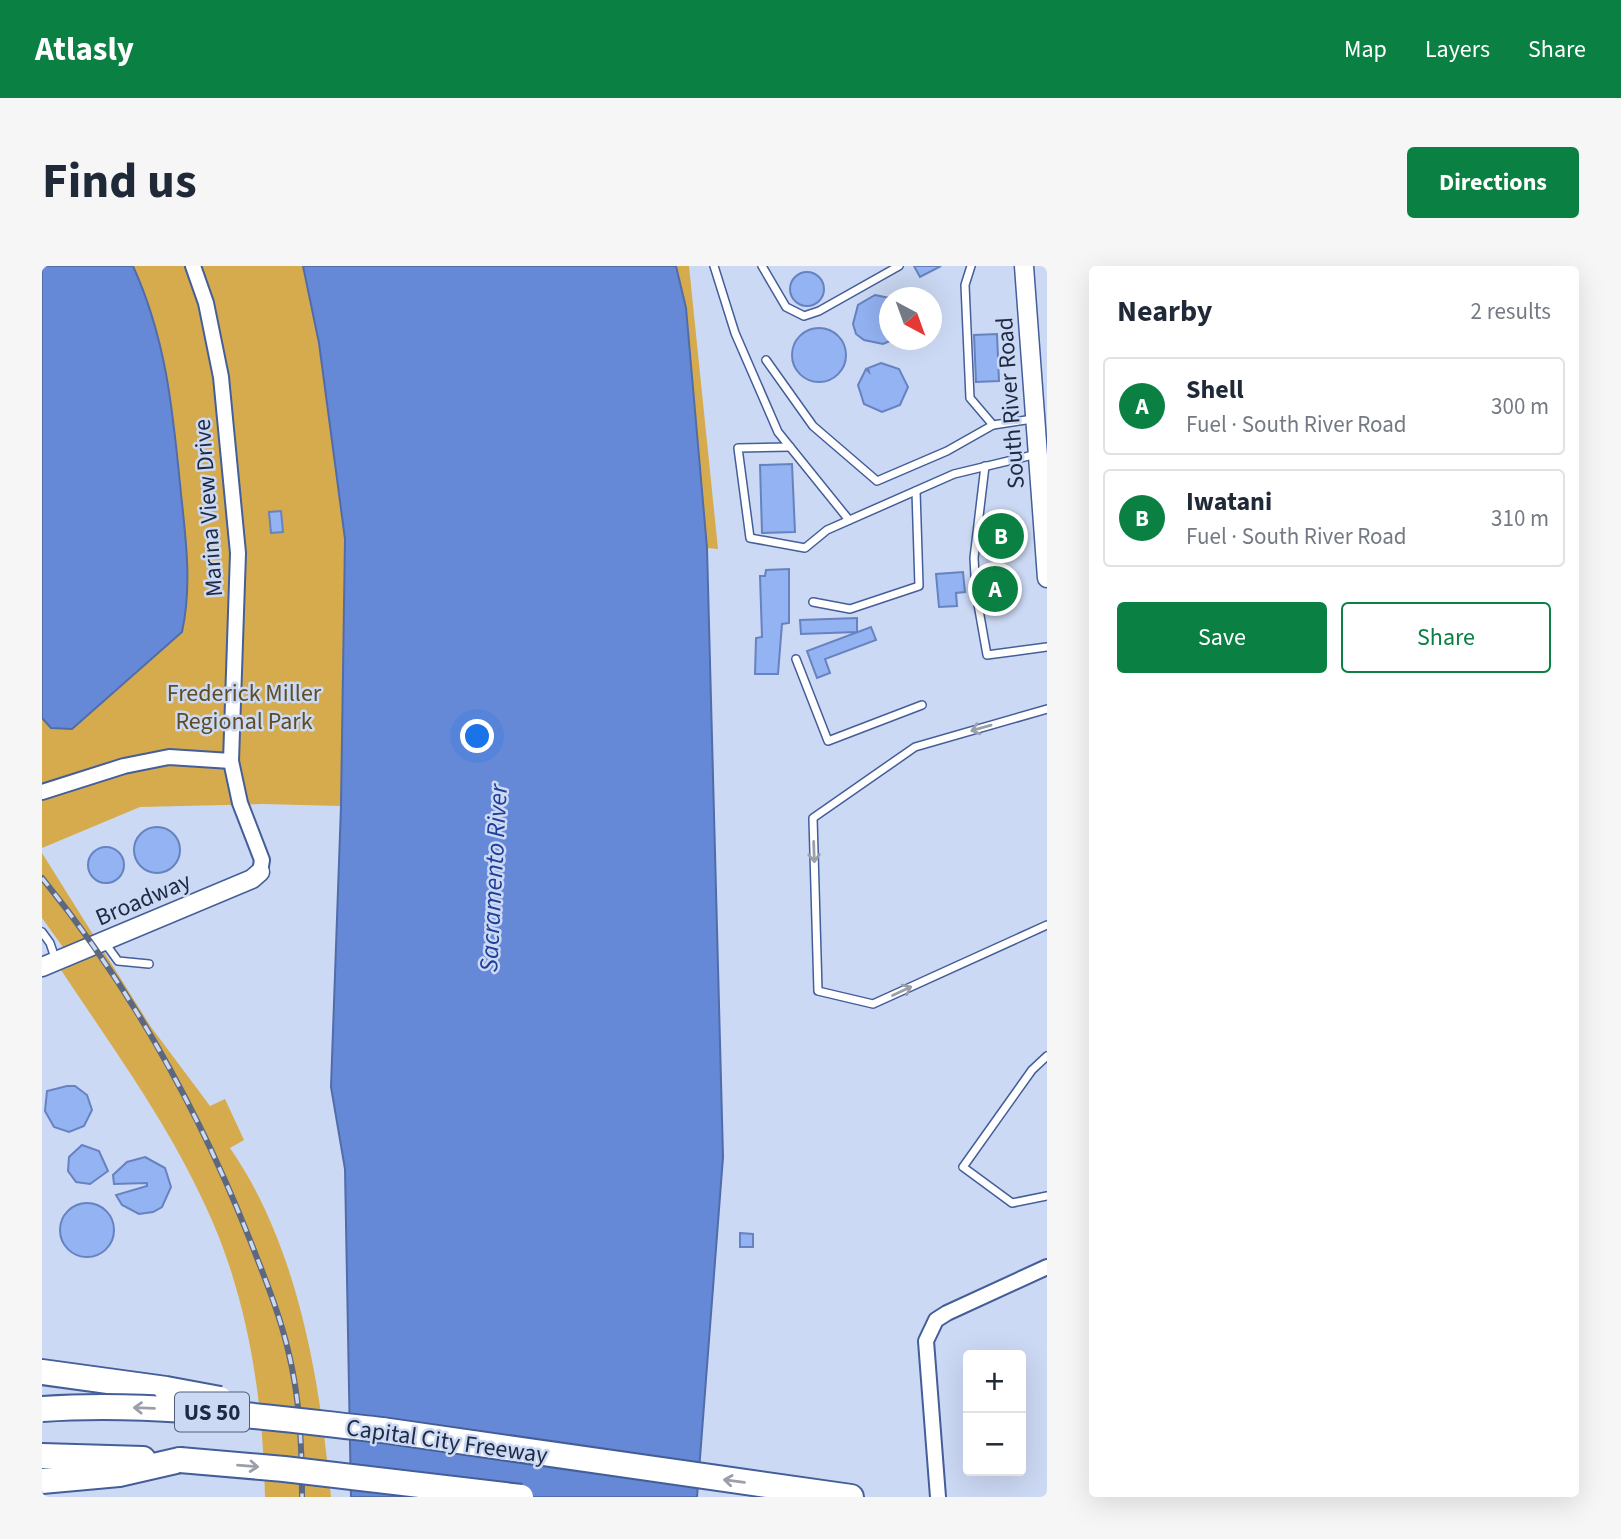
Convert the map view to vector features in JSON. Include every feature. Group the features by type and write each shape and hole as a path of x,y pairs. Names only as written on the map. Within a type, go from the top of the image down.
{"highway":[{"path":"42,1373 166,1389 382,1430"},
{"name":"Capital City Freeway","path":"42,1409 81,1406 194,1410 382,1430 851,1497"},
{"name":"Capital City Freeway","path":"42,1456 180,1460 297,1470 521,1497"},
{"path":"42,1481 119,1474 180,1460"}],"street":[{"name":"Marina View Drive","path":"193,266 206,303 221,377 238,553 231,761 240,803 262,860 260,872"},
{"name":"South River Road","path":"1024,266 1047,578"},
{"path":"42,792 124,766 169,757 231,761"},
{"name":"Broadway","path":"49,965 252,879 260,872"},
{"path":"938,1497 926,1341 929,1330 947,1313 1047,1266"}],"lane":[{"path":"714,266 735,333 778,432 849,520"},
{"path":"762,266 786,307 804,316 819,312 899,266"},
{"path":"971,266 965,285 970,398 993,425"},
{"path":"766,360 813,426 877,481 947,451 993,425 1036,419"},
{"path":"790,447 738,448 750,538 806,548 827,530 954,474 1038,454"},
{"path":"985,466 974,558 976,593 987,655 1047,647"},
{"path":"813,602 850,609 919,586 916,491"},
{"path":"796,659 828,741 922,705"},
{"path":"1047,709 915,747 813,818 818,991 873,1004 1047,925"},
{"path":"42,932 50,943 49,965"},
{"path":"104,942 118,961 149,964"},
{"path":"1047,1056 1032,1070 963,1167 1012,1203 1047,1196"}],"green space":[{"name":"Frederick Miller Regional Park","path":"133,266 303,266 319,343 345,539 341,806 262,804 140,807 42,848 42,718 51,728 72,729 182,632 185,615 186,546 167,378 154,322"},
{"path":"676,266 689,266 718,549 707,548 686,308"},
{"path":"42,853 151,1027 210,1106 225,1099 244,1140 230,1148 273,1227 302,1315 320,1407 331,1497 265,1497 257,1385 243,1312 221,1241 191,1176 157,1115 61,970 67,968 65,950 42,918"}],"water":[{"path":"42,266 133,266 154,322 167,378 186,546 187,598 182,632 72,729 51,728 42,718"},
{"name":"Sacramento River","path":"303,266 676,266 686,308 707,548 723,1157 697,1497 351,1497 345,1169 331,1087 341,806 345,539 319,343"}],"building":[{"path":"914,266 941,266 920,277"},
{"path":"807,272 819,277 824,289 819,301 807,306 795,301 790,289 795,277"},
{"path":"875,295 879,296 879,343 864,340 856,334 853,324 858,305"},
{"path":"819,328 838,336 846,355 838,374 819,382 800,374 792,355 800,336"},
{"path":"997,334 999,381 976,382 974,335"},
{"path":"881,363 899,369 908,387 900,405 882,412 864,404 858,385 866,369 869,372 868,368"},
{"path":"792,464 795,532 762,533 760,465"},
{"path":"281,511 283,532 271,533 269,512"},
{"path":"789,569 789,623 782,624 778,674 755,674 756,638 762,637 760,576 765,576 766,570"},
{"path":"963,572 965,592 956,593 957,606 939,607 936,574"},
{"path":"857,618 857,632 801,634 800,620"},
{"path":"871,627 876,640 825,659 830,673 817,678 807,651"},
{"path":"157,827 173,834 180,850 173,866 157,873 141,866 134,850 141,834"},
{"path":"106,847 118,853 124,865 118,877 106,883 94,877 88,865 94,853"},
{"path":"75,1086 87,1095 92,1110 84,1126 69,1132 54,1127 45,1111 47,1091"},
{"path":"82,1145 99,1151 108,1171 90,1184 76,1182 68,1171 69,1157"},
{"path":"145,1157 165,1168 171,1187 162,1207 153,1212 139,1214 122,1205 116,1195 147,1186 147,1183 114,1184 113,1175 127,1162"},
{"path":"87,1203 106,1211 114,1230 106,1249 87,1257 68,1249 60,1230 68,1211"},
{"path":"740,1233 753,1234 753,1247 740,1247"}],"railway":[{"path":"42,878 104,962 160,1051 230,1192 271,1294 288,1350 300,1423 302,1497"}],"place":[{"name":"Iwatani","path":"1001,536"},
{"name":"Shell","path":"995,589"}]}
